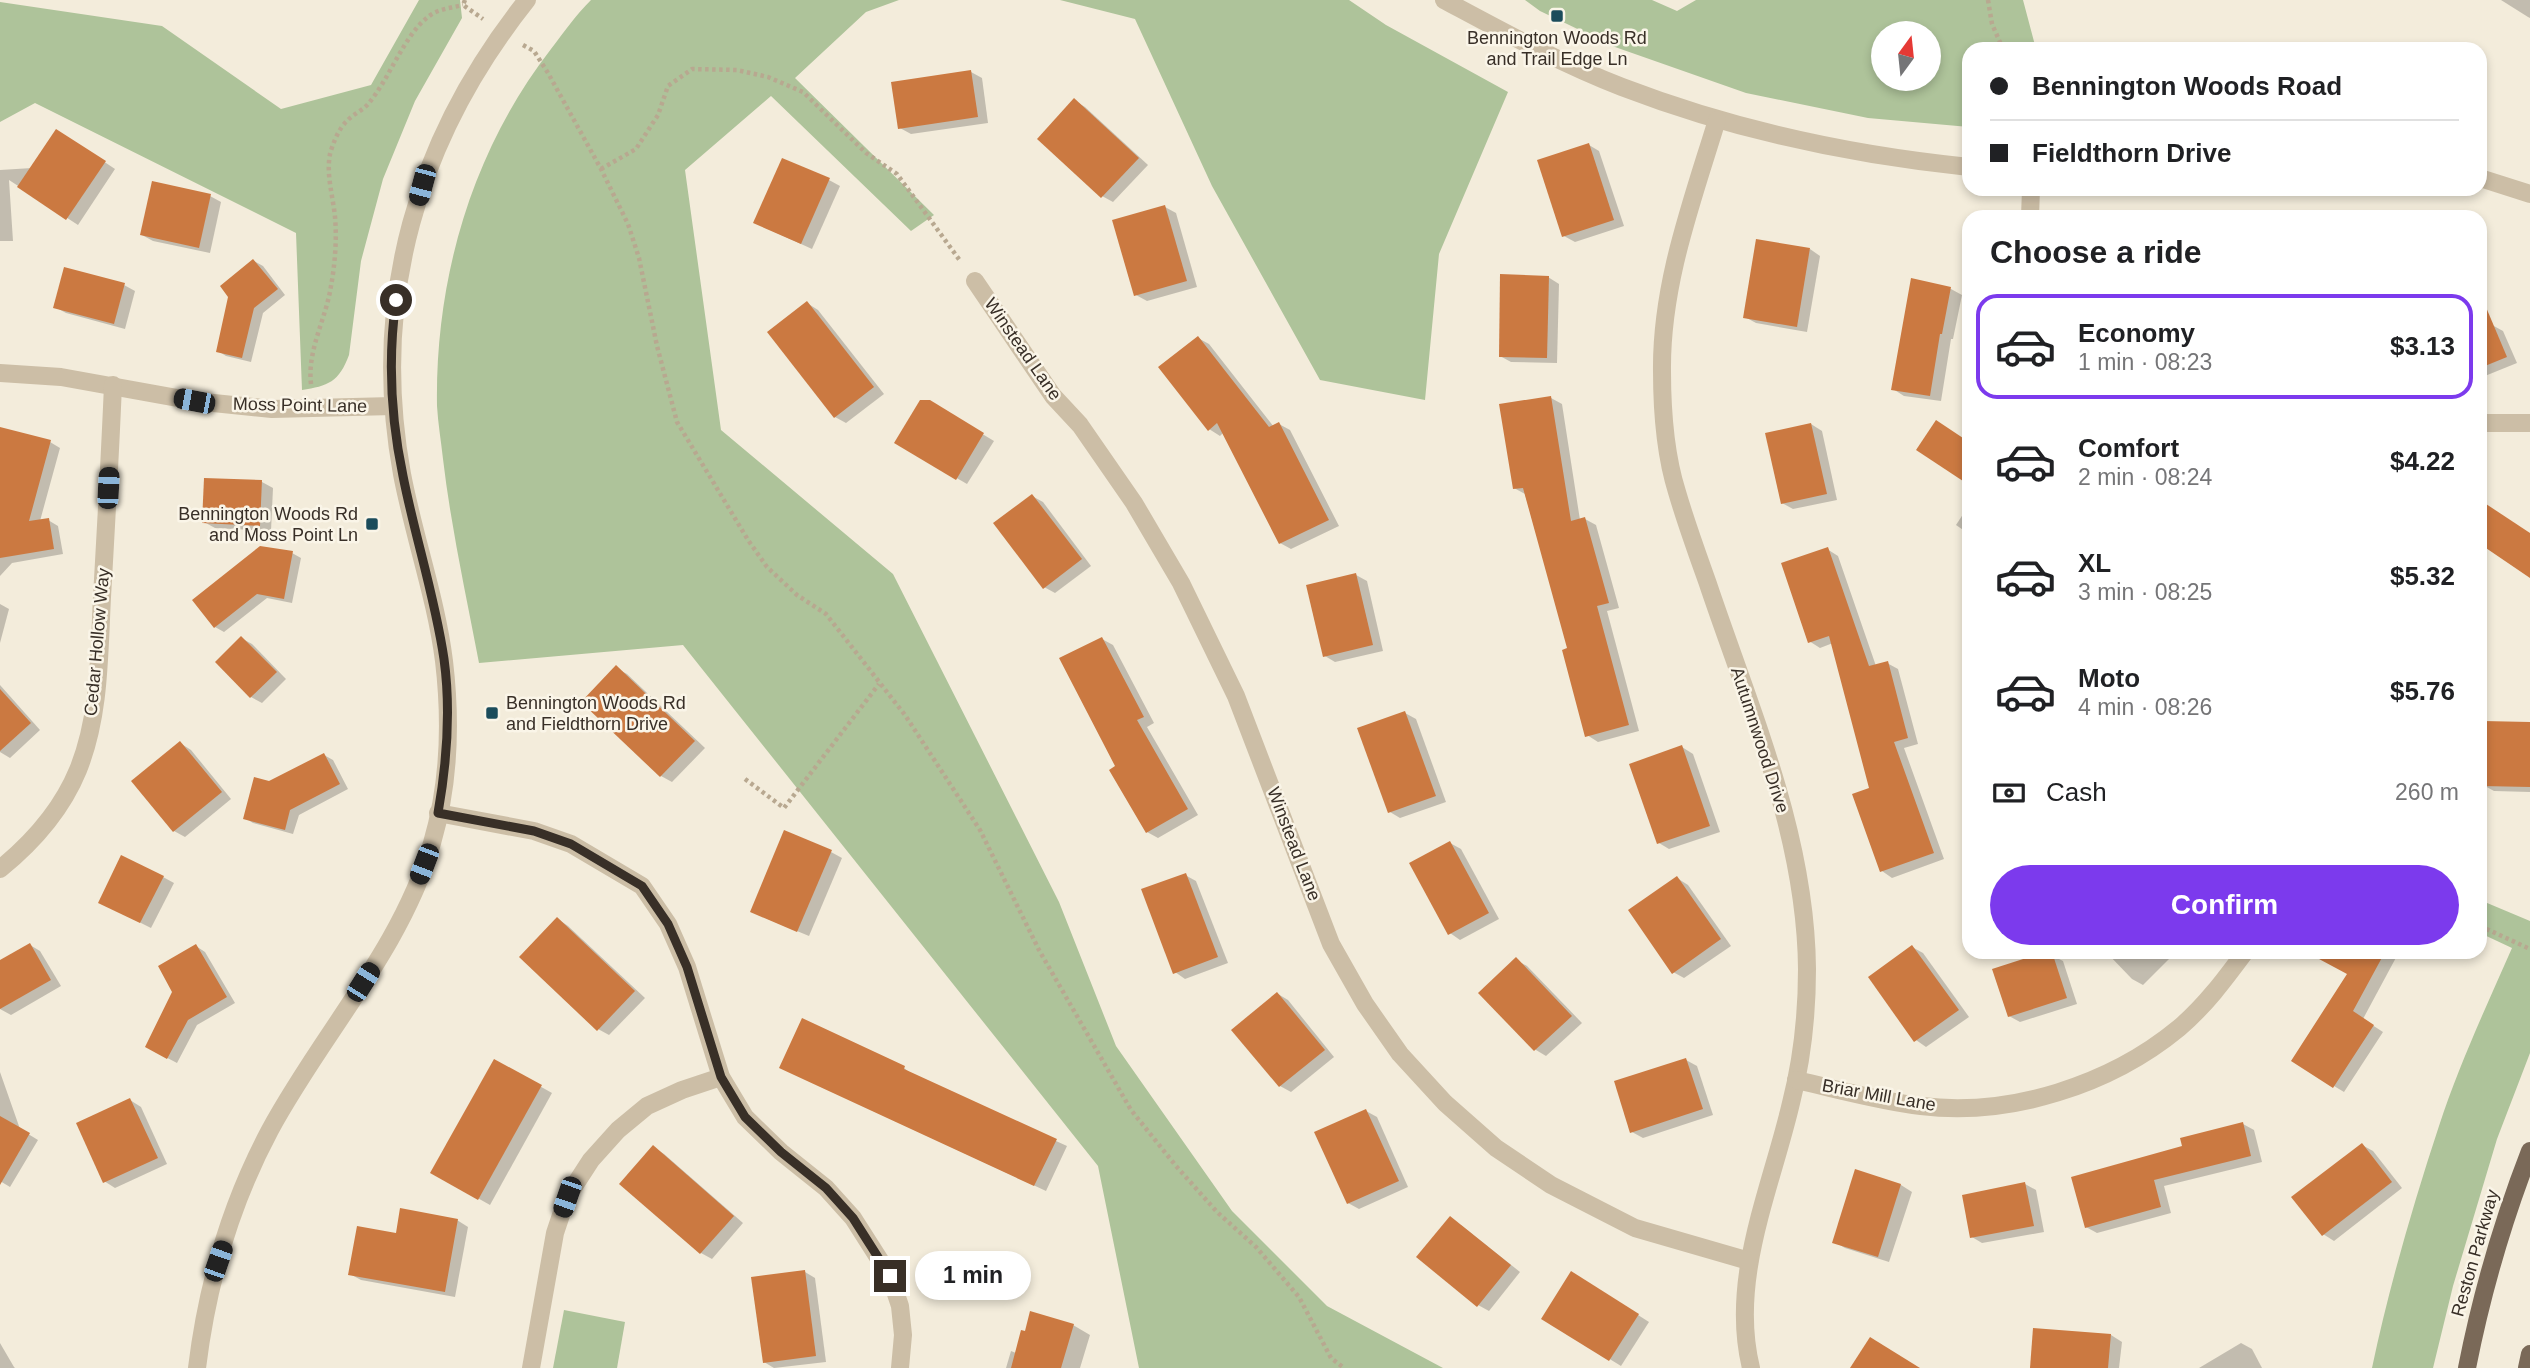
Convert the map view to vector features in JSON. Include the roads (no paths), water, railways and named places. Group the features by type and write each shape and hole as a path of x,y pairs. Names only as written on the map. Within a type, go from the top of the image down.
{"main road":[{"name":"Reston Parkway","path":"2467,1368 2485,1285 2507,1209 2530,1151"},
{"path":"2527,1368 2530,1354"}],"street":[{"path":"197,1368 218,1261 242,1191 270,1130 389,939 432,844 445,769 448,715 444,659 402,475 393,406 393,323 403,255 422,185 448,122 502,32 527,0"},
{"path":"1444,0 1517,39 1620,86 1717,120 1810,144 1907,161 1962,166"},
{"name":"Autumnwood Drive","path":"1717,120 1675,258 1666,304 1661,369 1665,432 1675,489 1791,834 1803,902 1807,968 1806,1013 1796,1080 1749,1261 1744,1307 1747,1354 1751,1368"},
{"path":"2487,179 2530,194"},
{"name":"Winstead Lane","path":"975,281 1053,396 1080,425 1134,503 1181,583 1236,696 1331,944 1365,1004 1400,1054 1455,1112 1496,1148 1551,1185 1635,1228 1749,1261"},
{"name":"Moss Point Lane","path":"0,373 61,377 194,401 272,409 393,406"},
{"name":"Cedar Hollow Way","path":"0,869 20,853 53,814 77,773 86,748 98,677 113,386"},
{"path":"2487,424 2530,423"},
{"path":"438,813 534,831 571,844 642,886 668,924 687,967 721,1077 745,1117 781,1152 826,1188 853,1218 890,1276 900,1306 903,1335 900,1368"},
{"name":"Briar Mill Lane","path":"1796,1080 1921,1106 1966,1108 2016,1103 2070,1088 2137,1057 2179,1028 2218,989 2240,959"},
{"path":"531,1368 555,1233 567,1197 591,1160 618,1130 647,1106 682,1090 721,1077"}],"place":[{"name":"Bennington Woods Rd and Trail Edge Ln","path":"1557,16"},
{"name":"Bennington Woods Rd and Moss Point Ln","path":"372,524"},
{"name":"Bennington Woods Rd and Fieldthorn Drive","path":"492,713"}]}
